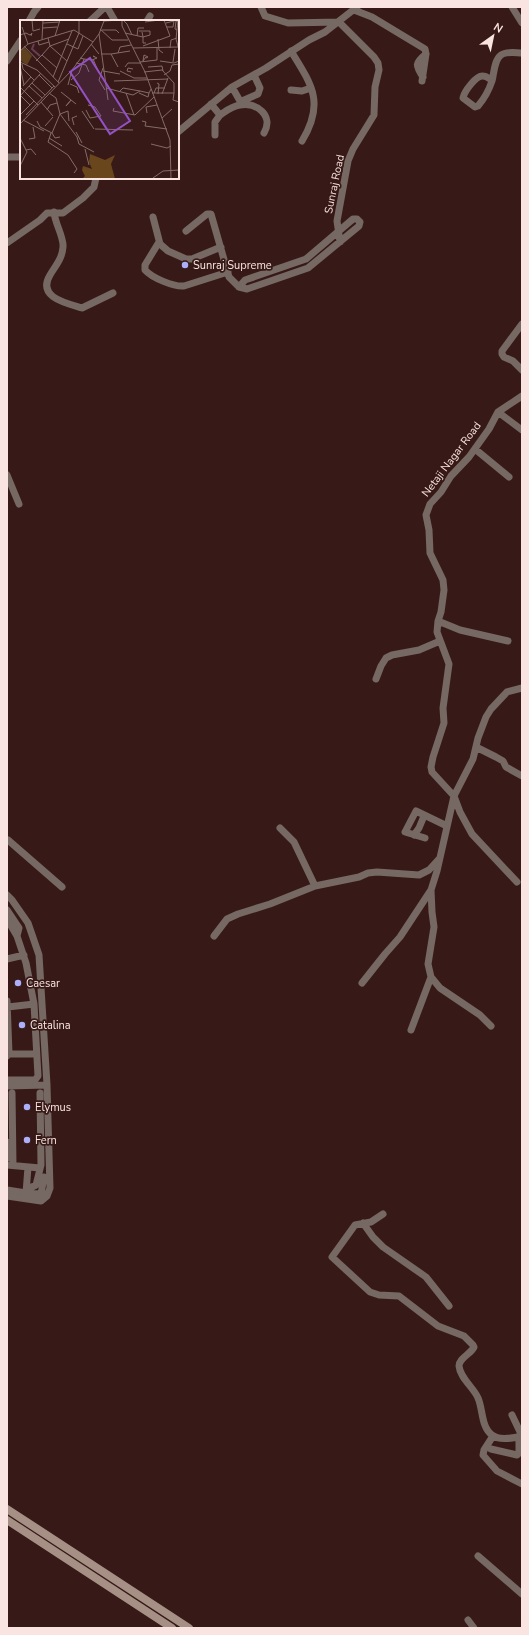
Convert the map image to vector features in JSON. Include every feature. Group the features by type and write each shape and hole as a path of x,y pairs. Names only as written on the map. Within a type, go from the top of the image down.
{"street":[{"path":"30,20 38,7"},
{"path":"91,20 106,7 114,20"},
{"path":"261,7 265,16 288,23 339,22"},
{"path":"512,7 522,23"},
{"path":"179,131 232,87 325,32 355,8 425,49 426,54 423,79"},
{"name":"Sunraj Road","path":"339,22 374,57 378,63 379,70 375,87 374,115 353,149 348,161 338,221 340,242"},
{"path":"7,60 20,41"},
{"path":"291,51 307,77 314,96 314,113 312,121 302,141"},
{"path":"483,89 490,79 501,55 506,53 522,53"},
{"path":"232,87 242,101 256,95 260,88 254,75"},
{"path":"291,90 302,91 311,88"},
{"path":"211,104 220,115"},
{"path":"215,135 215,122 220,115 234,106 248,105 257,107 267,120 264,134"},
{"path":"7,158 20,157"},
{"path":"7,243 50,212 63,213 83,198 94,187 96,179"},
{"path":"50,212 64,246 62,257 46,284 48,293 56,299 82,308 113,293"},
{"path":"186,231 210,213 228,272 233,282 239,287 247,288 308,268 359,226 360,222 355,219 309,256 298,262 245,280 239,287"},
{"path":"153,217 159,242 163,248 168,251 189,260 221,248"},
{"path":"159,242 145,265 145,270 151,275 178,286 184,286 228,272"},
{"path":"309,256 315,263"},
{"path":"298,262 301,271"},
{"path":"522,324 502,351 504,357 513,360 522,370"},
{"name":"Netaji Nagar Road","path":"454,796 432,772 431,767 444,723 444,708 449,664 437,632 444,590 443,580 430,553 429,530 426,515 430,504 441,492 451,476 469,458 489,429 498,412 522,396"},
{"path":"498,412 522,430"},
{"path":"475,449 509,477"},
{"path":"7,475 19,504"},
{"path":"438,621 460,630 508,641"},
{"path":"376,679 386,658 392,655 420,650 440,641"},
{"path":"491,1026 480,1015 440,988 431,977 428,964 434,927 431,890 454,796 470,767 483,723 488,713 507,692 521,691"},
{"path":"476,747 496,757 502,761 506,767 522,776"},
{"path":"454,796 460,812 472,834 517,882"},
{"path":"425,838 405,831 416,811 447,826"},
{"path":"414,835 424,816"},
{"path":"280,828 294,842 315,886"},
{"path":"8,840 62,887"},
{"path":"214,936 227,919 315,886 359,878 368,873 377,872 419,875 429,870 439,859"},
{"path":"362,983 400,937 431,890"},
{"path":"7,895 28,923 39,955 47,1084 45,1177 48,1194 45,1199 41,1200 7,1196"},
{"path":"7,910 19,928 17,936"},
{"path":"7,919 17,936 24,955 34,1004 38,1076 37,1079 7,1080"},
{"path":"7,959 24,955"},
{"path":"412,1030 431,977"},
{"path":"34,1004 8,1004 8,1055 36,1054"},
{"path":"7,1086 47,1084"},
{"path":"12,1093 10,1165 40,1168"},
{"path":"26,1193 30,1188 36,1185 41,1165 40,1093"},
{"path":"7,1142 7,1158"},
{"path":"26,1193 28,1167"},
{"path":"7,1190 41,1194 45,1177"},
{"path":"383,1214 371,1222 355,1225 332,1257 370,1292 379,1295 399,1296 438,1326 464,1336 473,1345 473,1350 461,1362 461,1372 478,1398 486,1427 492,1436 498,1438 521,1436"},
{"path":"363,1223 373,1237 384,1247 426,1277 449,1306"},
{"path":"491,1449 517,1455 519,1453 521,1436 512,1415"},
{"path":"492,1436 483,1453 485,1458 497,1471 522,1484"},
{"path":"7,1509 190,1628"},
{"path":"7,1520 172,1628"},
{"path":"478,1556 522,1594"},
{"path":"468,1620 474,1628"}],"place":[{"name":"Sunraj Supreme","path":"185,265"},
{"name":"Caesar","path":"18,983"},
{"name":"Catalina","path":"22,1025"},
{"name":"Elymus","path":"27,1107"},
{"name":"Fern","path":"27,1140"}]}
